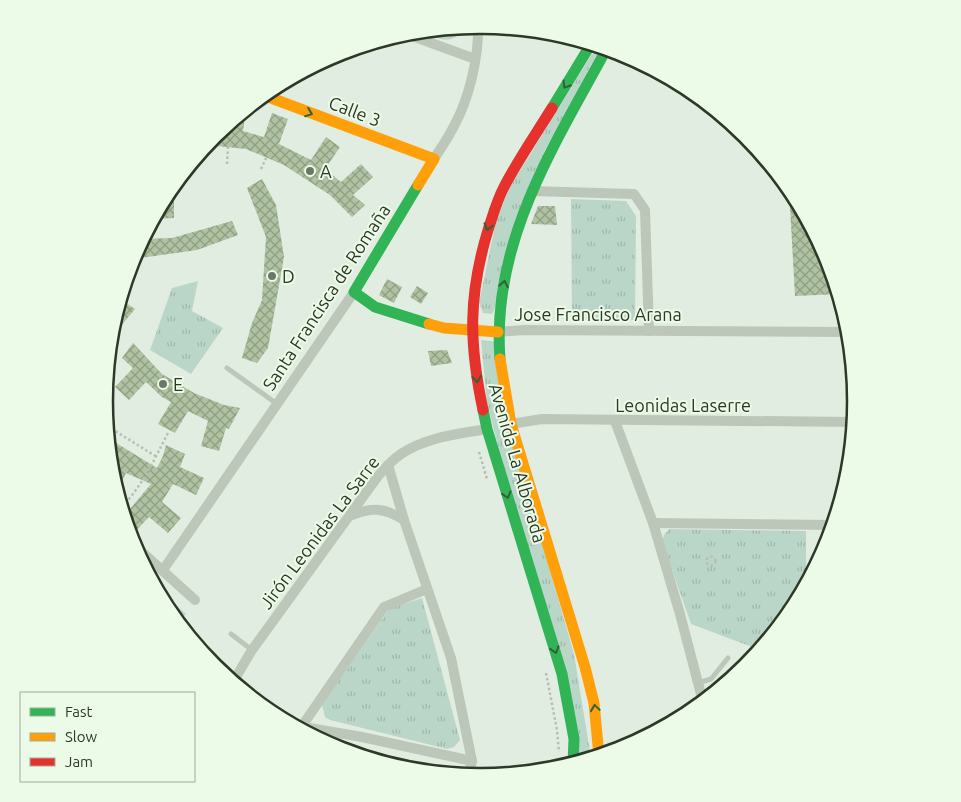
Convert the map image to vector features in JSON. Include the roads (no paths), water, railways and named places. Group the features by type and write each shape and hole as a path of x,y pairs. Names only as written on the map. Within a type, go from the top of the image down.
{"main road":[{"name":"Avenida La Alborada","path":"573,757 574,739 562,674 487,429 476,370 472,331 473,308 480,263 492,214 499,196 588,50"},
{"name":"Avenida La Alborada","path":"598,749 594,703 588,676 512,424 501,368 498,332 503,286 519,222 531,190 603,55"},
{"name":"Calle 3","path":"273,99 434,159"},
{"name":"Santa Francisca de Romaña","path":"354,292 434,159"},
{"name":"Jose Francisco Arana","path":"354,292 375,307 411,320 444,328 498,332"}],"street":[{"name":"Santa Francisca de Romaña","path":"434,159 455,125 467,92 475,60 477,34"},
{"path":"420,39 475,60"},
{"path":"531,190 634,194 645,210 649,331"},
{"name":"Santa Francisca de Romaña","path":"163,570 354,292"},
{"name":"Jose Francisco Arana","path":"498,332 524,330 841,332"},
{"name":"Leonidas Laserre","path":"512,424 542,420 847,422"},
{"path":"615,421 653,523 701,694"},
{"name":"Jirón Leonidas La Sarre","path":"237,676 252,650 388,465 401,454 435,439 487,429"},
{"path":"388,465 404,520 451,658 472,760 470,768"},
{"path":"351,515 364,510 378,509 392,513 404,520"},
{"path":"653,523 826,524"},
{"path":"148,557 195,600"},
{"path":"300,721 384,606 427,589"},
{"path":"316,729 472,760"}],"lane":[{"path":"227,368 277,404"},
{"path":"231,634 252,650"},
{"path":"698,684 711,679 728,658"}],"place":[{"name":"A","path":"310,171"},
{"name":"D","path":"272,276"},
{"name":"E","path":"163,384"}]}
